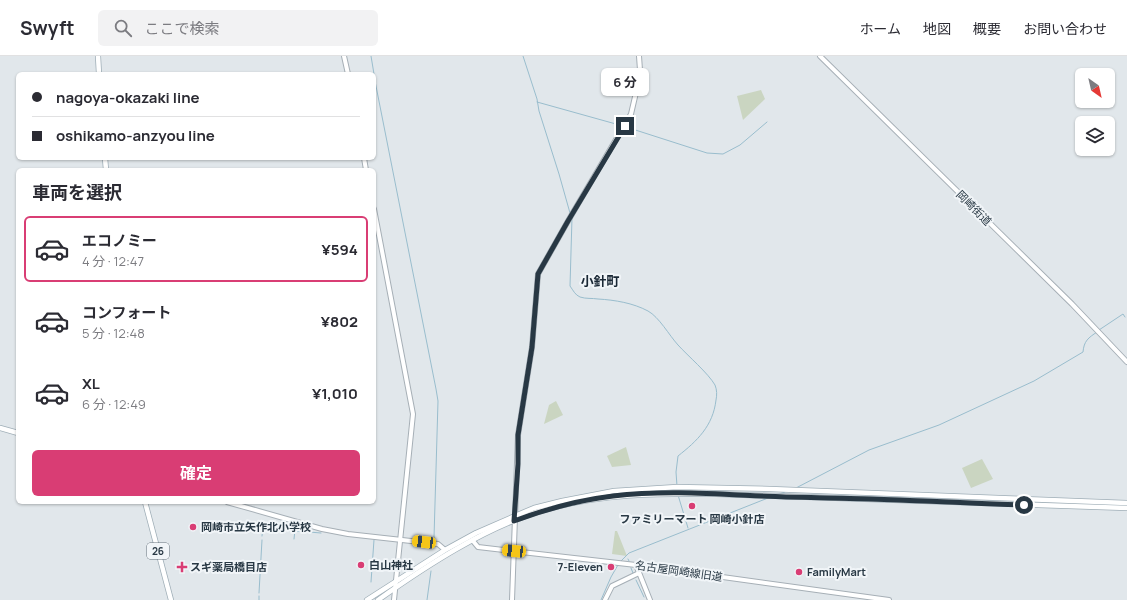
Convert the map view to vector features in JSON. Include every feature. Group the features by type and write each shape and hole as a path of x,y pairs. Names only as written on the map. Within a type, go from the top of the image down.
{"main road":[{"path":"98,56 99,72"},
{"path":"0,428 16,432"},
{"path":"378,600 444,556 534,508 564,500 626,489 677,487 770,489 813,492 867,492 1127,503"},
{"path":"813,492 817,496"},
{"path":"808,497 813,492"},
{"path":"367,600 445,550 476,533 514,518 542,510 614,496 677,493 817,496 1127,508"},
{"name":"26","path":"146,504 171,600"}],"street":[{"path":"344,56 348,72"},
{"path":"512,600 518,435 532,347 538,274 631,114 640,70 639,56"},
{"name":"岡崎街道","path":"820,56 1072,304 1127,362"},
{"path":"376,220 413,414 394,600"},
{"path":"234,504 322,529 348,534 438,544 445,550"},
{"name":"名古屋岡崎線旧道","path":"473,541 478,547 636,565 867,599 889,600"},
{"path":"636,565 650,600"},
{"path":"604,600 612,586 638,573"}],"green space":[{"path":"761,90 765,99 743,120 737,96"},
{"path":"556,401 563,415 544,424 549,405"},
{"path":"626,447 631,465 612,467 607,456"},
{"path":"982,459 993,479 971,488 962,468"},
{"path":"615,531 617,531 627,556 612,554"}],"waterway":[{"path":"371,56 374,72"},
{"path":"523,56 570,213"},
{"path":"376,86 438,401 434,538"},
{"path":"537,102 623,126"},
{"path":"626,127 707,153 723,154 740,145 767,122"},
{"path":"572,218 570,286 575,294 582,298 624,302 648,311 656,317 678,345 703,370 715,385 717,392 716,400 708,425 698,439 678,456 676,472 677,486"},
{"path":"1099,330 1123,314 1125,317"},
{"path":"796,488 869,450 939,425 1034,381 1083,352 1084,345 1087,340 1097,332"},
{"path":"779,494 785,492"},
{"path":"678,495 688,528"},
{"path":"620,562 629,553 768,498"},
{"path":"262,536 263,526"},
{"path":"264,526 295,530 294,539"},
{"path":"297,531 321,533"},
{"path":"259,593 262,540"},
{"path":"371,582 374,540"},
{"path":"601,600 618,565"},
{"path":"631,568 633,573"},
{"path":"427,600 431,571"},
{"path":"636,580 644,597"}],"place":[{"name":"ファミリーマート 岡崎小針店","path":"692,506"},
{"name":"岡崎市立矢作北小学校","path":"193,527"},
{"name":"白山神社","path":"361,565"},
{"name":"スギ薬局橋目店","path":"182,567"},
{"name":"7-Eleven","path":"611,567"},
{"name":"FamilyMart","path":"799,572"}],"district":[{"name":"小針町","path":"600,281"}],"route":[{"path":"625,126 538,274 532,347 519,423 514,521 542,510 592,499 614,496 677,493 817,496 1024,505"}]}
